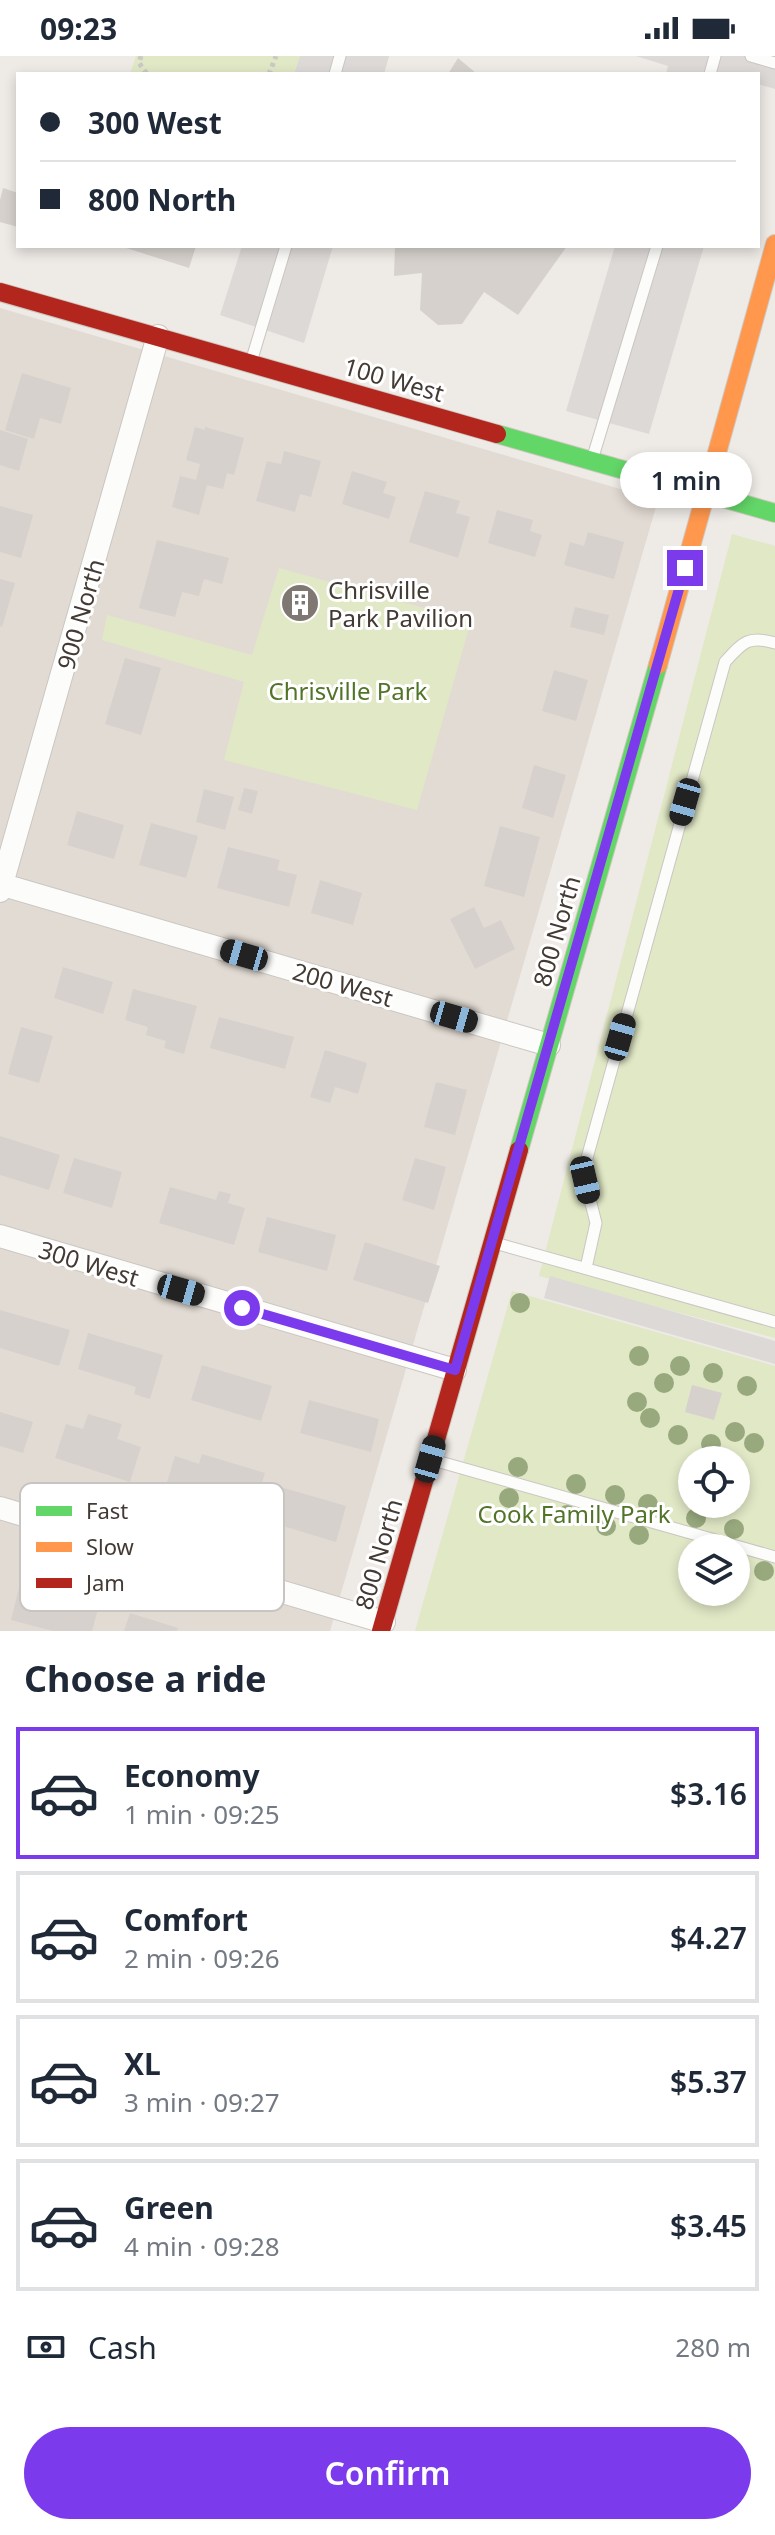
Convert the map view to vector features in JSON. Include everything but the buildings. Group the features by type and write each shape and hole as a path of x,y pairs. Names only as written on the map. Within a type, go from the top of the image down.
{"street":[{"name":"800 North","path":"383,1626 707,494 775,244"},
{"name":"100 West","path":"0,292 775,513"},
{"name":"900 North","path":"1,887 158,336"},
{"name":"200 West","path":"1,887 549,1045"},
{"name":"300 West","path":"0,1236 455,1370"},
{"path":"0,1508 20,1514"},
{"path":"284,1595 383,1626"}],"lane":[{"path":"751,56 775,63"},
{"path":"250,363 285,248"},
{"path":"592,461 656,248"},
{"path":"586,1268 596,1223 585,1180 587,1158 725,662 742,643 759,638 775,643"},
{"path":"492,1242 775,1322"},
{"path":"430,1459 775,1557"}],"shaded area":[{"path":"300,56 389,56 385,72 295,72"},
{"path":"636,56 775,56 775,89 760,85 760,72 666,72 668,66"},
{"path":"241,248 332,248 304,343 220,315"},
{"path":"614,248 703,248 649,434 566,411"},
{"path":"0,308 658,500 330,1631 0,1631"},
{"path":"550,1276 775,1341 775,1364 544,1298"}],"green space":[{"path":"136,56 300,56 295,72 131,72"},
{"path":"732,534 775,546 775,1338 539,1276"},
{"name":"Chrisville Park","path":"279,568 471,621 417,810 224,760 244,682 102,640 107,615 252,655"},
{"name":"Cook Family Park","path":"512,1291 775,1366 775,1631 415,1631"}],"traffic: fast":[{"path":"497,434 775,513"},
{"path":"519,1150 658,665"}],"traffic: slow":[{"path":"658,665 775,244"}],"traffic: jam":[{"path":"0,292 497,434"},
{"path":"381,1631 519,1150"}],"place":[{"name":"Chrisville Park Pavilion","path":"300,603"}],"route":[{"path":"242,1308 455,1370 685,568"}]}
